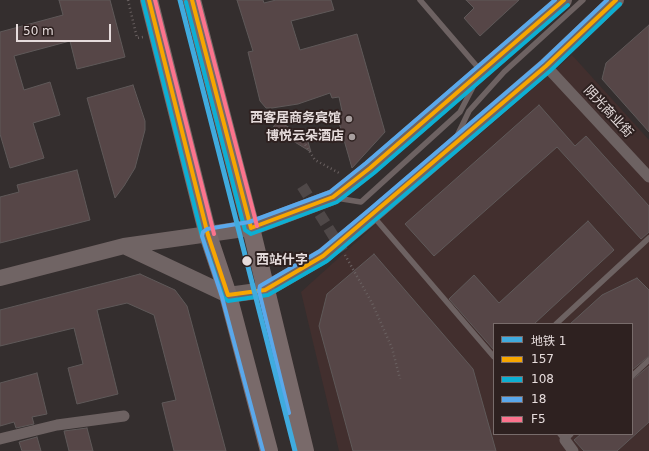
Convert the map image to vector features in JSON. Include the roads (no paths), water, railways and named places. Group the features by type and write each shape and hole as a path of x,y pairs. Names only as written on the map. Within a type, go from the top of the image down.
{"main road":[{"path":"149,0 208,235 228,295 269,451"},
{"path":"192,0 251,228 305,451"},
{"path":"0,278 124,246 251,228 333,197 370,168 564,0"},
{"path":"124,246 228,295 265,290 323,256 373,215 546,66 616,0"}],"street":[{"name":"阴光商业街","path":"546,66 649,177"},
{"path":"0,439 57,424 124,416"},
{"path":"565,436 573,451"}],"lane":[{"path":"333,197 361,202 460,112 480,74 420,0"},
{"path":"450,148 469,111 504,72 583,0"},
{"path":"373,215 493,356"},
{"path":"557,323 649,238"},
{"path":"633,375 649,360"}],"tunnel":[{"path":"302,186 344,253"}],"metro line":[{"name":"1","path":"180,0 295,451"}],"place":[{"name":"西客居商务宾馆","path":"349,119"},
{"name":"博悦云朵酒店","path":"352,137"},
{"name":"西站什字","path":"247,261"}]}
